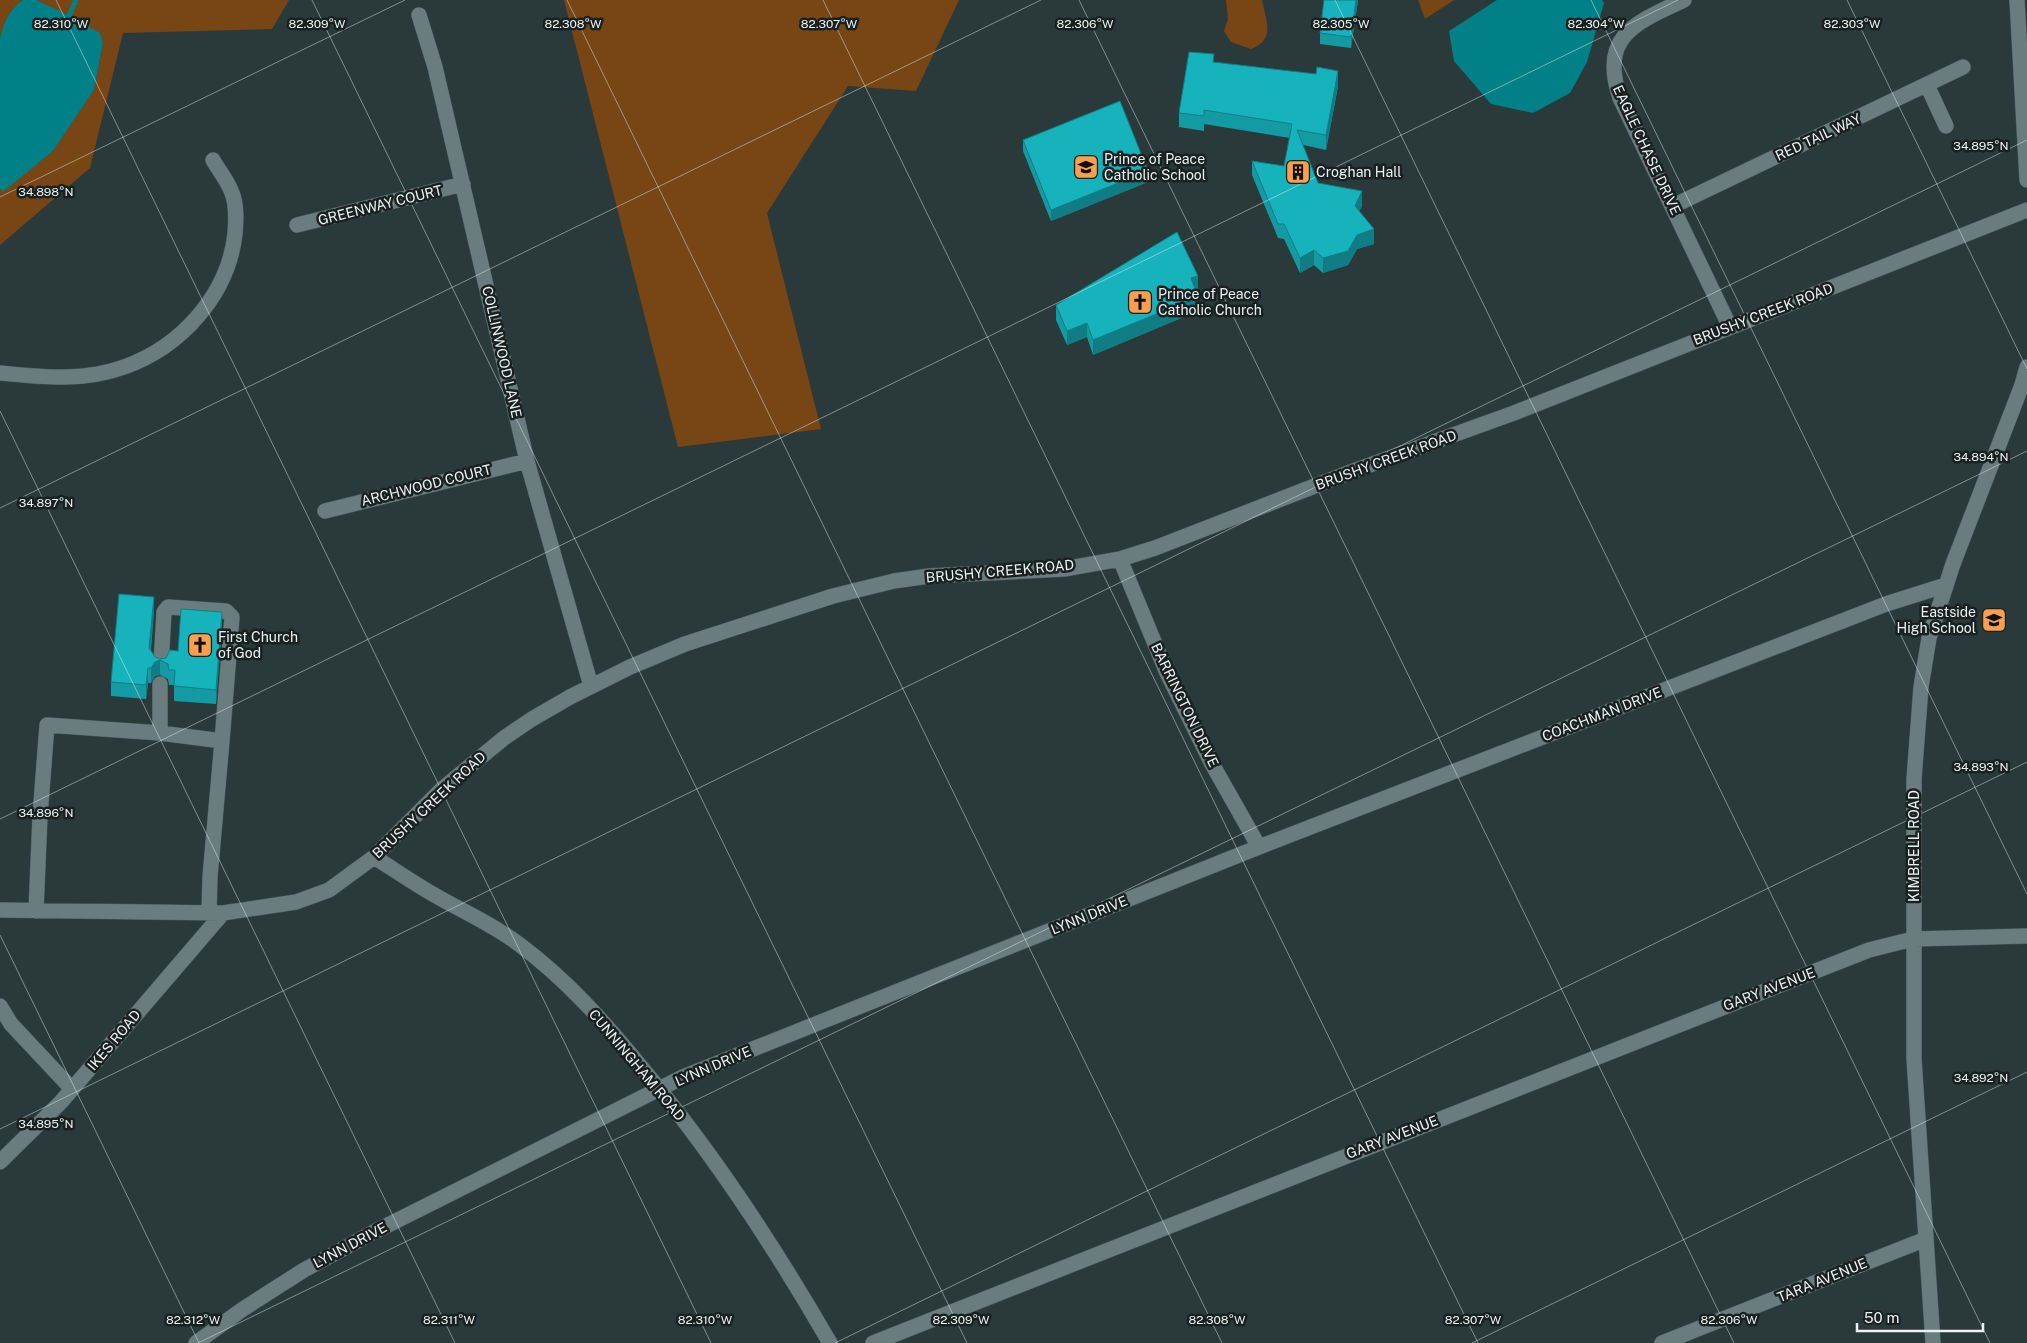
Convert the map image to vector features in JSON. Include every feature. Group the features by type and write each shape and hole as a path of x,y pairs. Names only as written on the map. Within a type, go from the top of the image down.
{"street":[{"name":"EAGLE CHASE DRIVE","path":"1684,0 1642,20 1629,30 1617,50 1613,77 1620,98 1730,327"},
{"path":"2017,0 2027,180"},
{"name":"COLLINWOOD LANE","path":"419,15 435,67 528,461 591,686"},
{"name":"RED TAIL WAY","path":"1673,206 1963,67"},
{"path":"1926,85 1946,126"},
{"path":"0,373 60,378 88,376 124,367 162,350 183,332 205,308 223,279 234,245 236,219 233,194 213,160"},
{"name":"GREENWAY COURT","path":"297,226 463,184"},
{"name":"BRUSHY CREEK ROAD","path":"0,910 216,913 296,902 329,890 374,857 442,789 496,744 532,719 591,686 685,644 862,588 929,576 1064,569 1120,559 1198,532 1356,470 1514,413 2027,210"},
{"name":"KIMBRELL ROAD","path":"1933,1343 1914,1059 1914,779 1921,687 1929,638 1946,584 2022,385 2027,367"},
{"name":"ARCHWOOD COURT","path":"325,511 528,461"},
{"name":"BARRINGTON DRIVE","path":"1120,559 1167,674 1212,762 1259,847"},
{"name":"COACHMAN DRIVE","path":"1259,847 1877,608 1946,584"},
{"path":"161,664 164,612 168,607 226,611 232,617 210,877 216,913"},
{"path":"160,684 160,733"},
{"path":"36,911 40,816 47,725 160,733 222,741"},
{"name":"LYNN DRIVE","path":"196,1343 242,1309 304,1270 372,1233 683,1077 1259,847"},
{"name":"CUNNINGHAM ROAD","path":"374,857 439,898 491,924 521,945 586,1005 660,1088 716,1161 758,1222 830,1343"},
{"name":"IKES ROAD","path":"0,1162 24,1140 72,1089 216,913"},
{"name":"GARY AVENUE","path":"874,1343 1869,950 1913,939 2027,936"},
{"path":"0,1006 11,1024 72,1089"},
{"name":"TARA AVENUE","path":"1662,1343 1926,1239"}],"shaded area":[{"path":"0,0 23,0 8,16 0,38"},
{"path":"36,0 289,0 272,29 123,33 90,168 0,245 0,188 3,191 53,151 94,90 103,43 99,33"},
{"path":"564,0 959,0 916,91 848,86 767,213 821,429 678,447"},
{"path":"1226,0 1262,0 1267,22 1267,35 1259,45 1251,49 1231,42 1224,31 1228,19"},
{"path":"1418,0 1454,0 1425,19"}],"water":[{"path":"23,0 36,0 58,10 100,33 103,43 94,90 53,151 3,192 0,188 0,38 8,16"},
{"path":"1497,0 1602,0 1604,3 1587,62 1570,93 1533,113 1491,104 1454,61 1449,31"}],"building":[{"path":"1324,0 1356,0 1351,37 1320,33"},
{"name":"Croghan Hall","path":"1189,52 1214,54 1213,62 1316,74 1317,67 1338,71 1326,135 1297,130 1318,183 1362,191 1355,206 1374,229 1357,235 1348,251 1323,258 1314,250 1300,258 1284,224 1278,224 1252,161 1284,166 1292,124 1204,110 1204,116 1179,113"},
{"name":"Prince of Peace Catholic School","path":"1120,101 1148,171 1051,210 1023,140"},
{"name":"Prince of Peace Catholic Church","path":"1177,232 1198,276 1191,278 1198,297 1093,340 1087,323 1067,331 1056,305"},
{"name":"First Church of God","path":"119,594 154,597 149,648 155,657 160,659 166,658 170,650 178,651 181,609 222,612 216,690 174,686 175,670 169,670 168,664 160,660 155,662 151,668 148,668 146,685 111,682"}],"waterway":[{"path":"69,16 76,0"}],"place":[{"name":"Prince of Peace Catholic School","path":"1086,167"},
{"name":"Croghan Hall","path":"1298,172"},
{"name":"Prince of Peace Catholic Church","path":"1140,302"},
{"name":"Eastside High School","path":"1994,620"},
{"name":"First Church of God","path":"200,645"}]}
